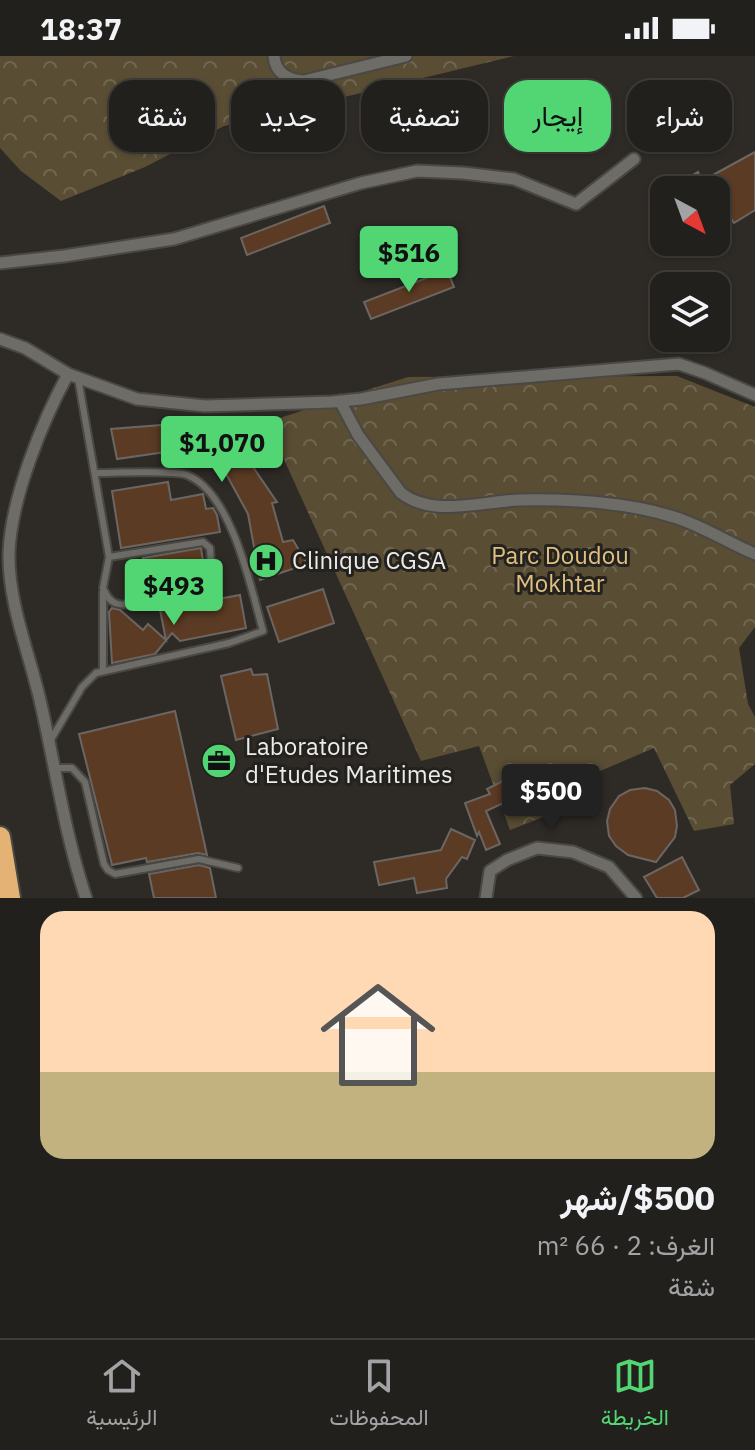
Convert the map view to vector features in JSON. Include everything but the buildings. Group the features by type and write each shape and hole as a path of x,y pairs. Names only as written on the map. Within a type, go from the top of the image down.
{"highway":[{"path":"0,837 10,898"}],"street":[{"path":"274,56 274,63 281,72 299,81 406,56"},
{"path":"0,260 64,256 174,239 361,183 417,171 514,179 576,204 634,159"},
{"path":"0,339 25,348 73,376 137,399 170,404 205,406 340,401 438,384 679,364 755,395"},
{"path":"73,376 34,453 16,511 9,553 16,606 75,865 86,898"},
{"path":"340,401 358,435 401,493 410,500 457,506 520,500 631,506 681,519 755,554"},
{"path":"486,898 490,871 507,860 537,848 573,852 609,867 636,898"}],"lane":[{"path":"73,376 95,473 109,557 103,588 103,671"},
{"path":"49,743 91,677 103,671 229,643 263,631 228,524 216,498 203,484 185,474 95,473"},
{"path":"103,588 113,602 135,604 197,595 212,585 210,548 203,542 109,557"},
{"path":"55,768 72,768 85,782 104,864 115,874 199,859 238,868"}],"green space":[{"path":"0,56 514,56 415,80 361,80 361,93 345,97 345,80 231,80 231,124 215,131 215,80 109,80 109,152 174,152 61,201 21,171 0,148"},
{"name":"Parc Doudou Mokhtar","path":"677,376 755,407 755,627 739,648 748,704 755,717 755,764 730,785 734,824 694,831 654,748 565,786 546,816 510,830 479,746 421,761 267,422 408,377"}],"place":[{"name":"Clinique CGSA","path":"266,561"},
{"name":"Laboratoire d'Etudes Maritimes","path":"219,761"}]}
